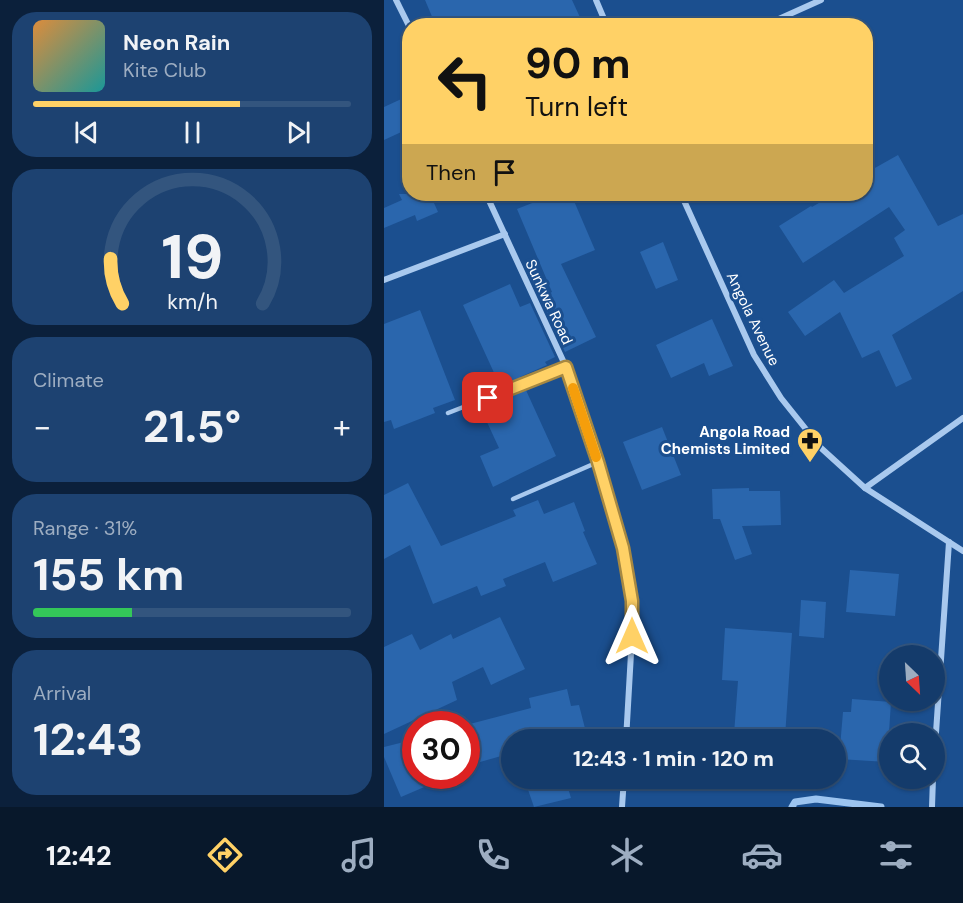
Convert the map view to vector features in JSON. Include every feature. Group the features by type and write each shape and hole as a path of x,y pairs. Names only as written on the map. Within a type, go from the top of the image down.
{"street":[{"path":"396,0 405,18"},
{"path":"596,0 604,18"},
{"path":"781,18 821,0"},
{"name":"Sunkwa Road","path":"489,201 566,367 598,462 623,548 632,601 627,729"},
{"name":"Angola Avenue","path":"684,201 754,355 781,398 821,448 865,488 963,552"},
{"path":"384,280 505,234"},
{"path":"865,488 963,418"},
{"path":"937,723 949,542"},
{"path":"622,807 623,789"},
{"path":"932,807 933,789"}],"lane":[{"path":"448,413 566,367"},
{"path":"513,499 598,462"}],"building":[{"path":"425,0 572,0 580,18 433,18"},
{"path":"402,99 402,132 384,140 384,107"},
{"path":"898,155 938,226 963,214 963,291 892,335 912,379 896,387 879,350 862,358 840,312 805,336 788,312 834,280 844,293 904,256 894,238 905,230 889,207 803,263 779,226 822,201 873,201 873,169"},
{"path":"402,200 433,201 438,212 417,221 415,215 384,228 384,208"},
{"path":"537,201 574,201 595,250 561,264 596,337 565,352 540,298 552,292 517,209"},
{"path":"663,242 678,280 656,289 640,252"},
{"path":"510,284 520,307 530,303 555,357 545,362 547,365 520,377 521,380 501,388 463,305"},
{"path":"420,310 455,400 433,408 435,413 394,429 391,420 384,422 384,324"},
{"path":"712,319 733,366 709,376 704,363 671,378 656,345"},
{"path":"525,388 556,456 493,487 480,456 499,448 480,407"},
{"path":"662,427 681,475 642,490 623,442"},
{"path":"408,483 441,546 516,516 513,510 538,500 544,514 574,502 585,531 583,532 597,564 553,582 545,562 503,579 506,586 481,596 477,586 433,604 410,545 384,559 384,495"},
{"path":"749,488 749,491 780,491 781,525 742,526 752,554 735,560 720,519 713,519 712,489"},
{"path":"850,570 899,574 895,616 846,612"},
{"path":"801,600 826,602 824,638 799,636"},
{"path":"500,617 525,669 491,685 483,667 452,682 457,700 433,711 402,711 402,726 384,734 384,647 412,634 420,650 451,634 453,639"},
{"path":"725,628 792,633 786,729 734,729 738,681 722,680"},
{"path":"567,689 571,706 579,705 585,729 501,729 501,756 480,762 480,721 531,708 529,698"},
{"path":"852,699 879,701 879,711 890,711 890,723 879,723 879,762 846,759 846,729 842,729 843,712 851,712"},
{"path":"402,742 402,789 420,789 401,797 384,757 384,747"},
{"path":"528,789 568,789 571,798 534,807"}],"waterway":[{"path":"792,807 795,802 816,799 881,807"}],"slow traffic":[{"path":"573,388 596,457"}],"place":[{"name":"Angola Road Chemists Limited","path":"810,464"}],"route":[{"path":"488,398 566,367 598,462 623,548 632,601 632,636"}]}
